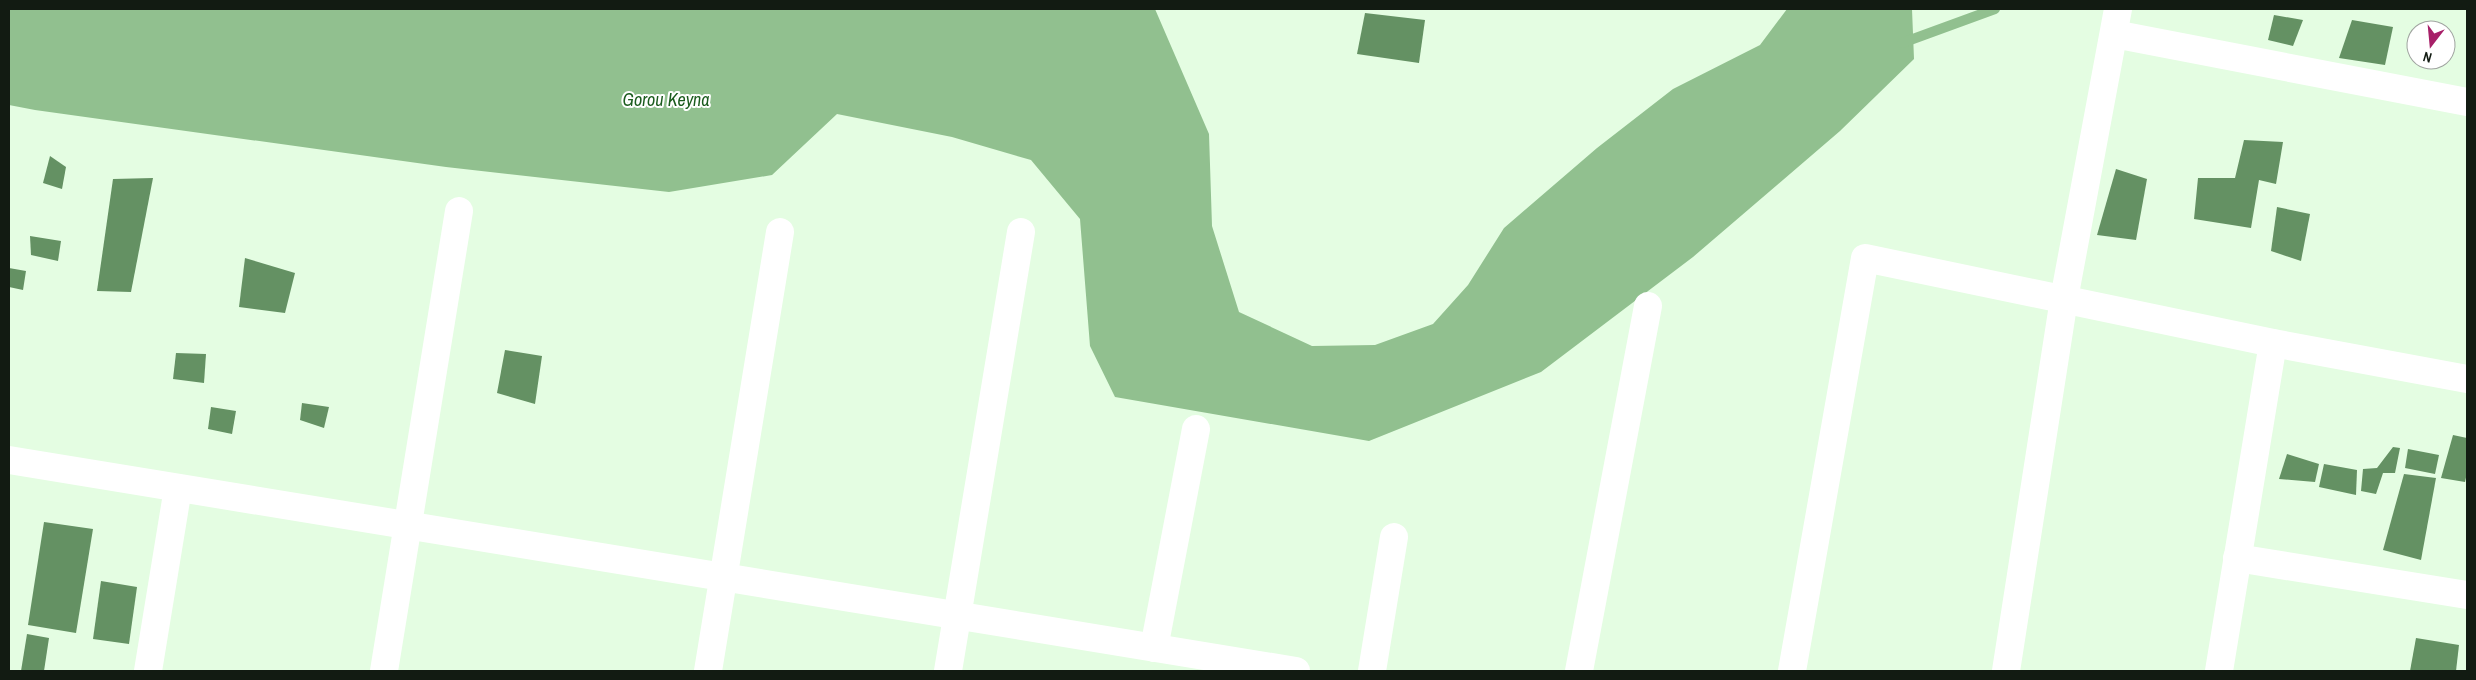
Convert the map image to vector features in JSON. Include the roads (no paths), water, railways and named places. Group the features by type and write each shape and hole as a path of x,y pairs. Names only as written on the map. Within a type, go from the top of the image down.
{"street":[{"path":"2006,671 2064,299 2116,22 2467,102"},
{"path":"384,671 460,211"},
{"path":"708,671 780,232"},
{"path":"948,671 1021,232"},
{"path":"1792,671 1865,258 2273,344 2467,379"},
{"path":"1579,671 1648,306"},
{"path":"2219,671 2273,344"},
{"path":"1154,648 1196,429"},
{"path":"9,460 1296,671"},
{"path":"148,671 178,488"},
{"path":"1372,671 1394,537"},
{"path":"2237,558 2467,595"}],"water":[{"name":"Gorou Keyna","path":"9,9 1155,9 1209,134 1212,226 1239,312 1312,346 1375,345 1433,324 1468,285 1504,228 1597,148 1673,89 1760,45 1787,9 1912,9 1914,59 1840,131 1693,257 1541,372 1369,441 1115,397 1090,346 1080,219 1031,160 952,137 837,114 772,175 669,192 446,167 35,110 9,105"}],"waterway":[{"path":"1902,43 1995,9"}]}
